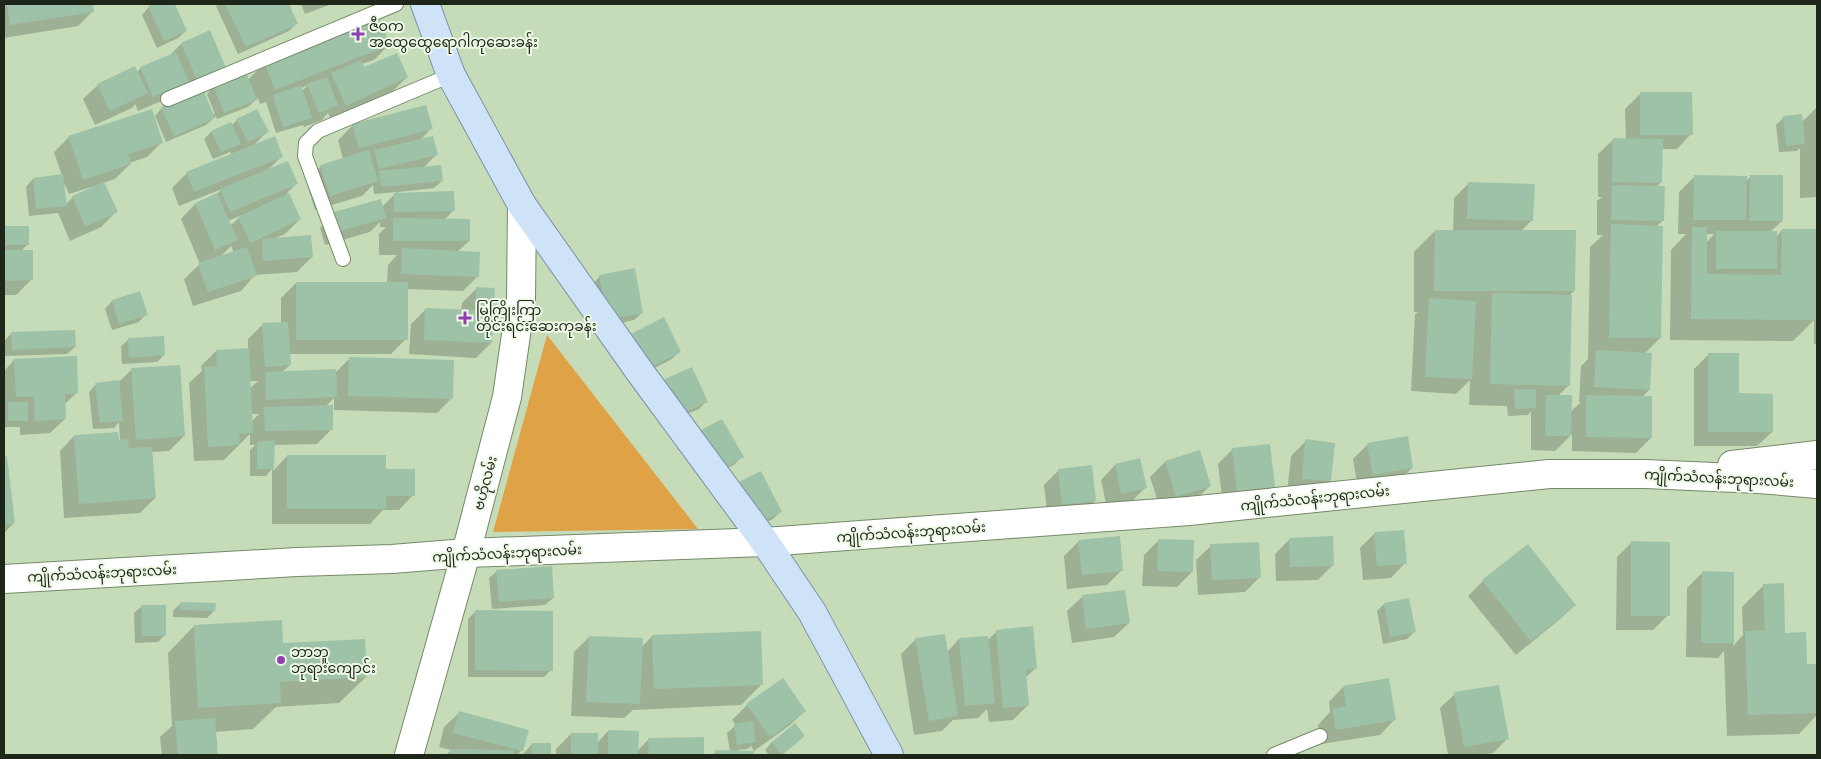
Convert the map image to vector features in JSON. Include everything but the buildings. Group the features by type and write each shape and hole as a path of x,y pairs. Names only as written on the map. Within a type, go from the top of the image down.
{"main road":[{"path":"424,4 451,75 522,205 640,372 765,542 812,612 889,755"}],"street":[{"name":"ဗဟိုလမ်း","path":"409,755 466,553 507,397 521,300 522,205"},
{"path":"1645,474 1817,455"},
{"name":"ကျိုက်သံလန်းဘုရားလမ်း","path":"4,579 297,562 392,559 466,553 765,542 1189,511 1549,474 1645,474 1759,479 1817,484"}],"lane":[{"path":"168,99 396,4"},
{"path":"343,259 305,156 306,143 318,131 451,75"},
{"path":"1274,755 1320,736"}],"shaded area":[{"path":"547,335 698,529 493,532"}],"place":[{"name":"ဇီဝက အထွေထွေရောဂါကုဆေးခန်း","path":"358,34"},
{"name":"မြကြိုးကြာ တိုင်းရင်းဆေးကုခန်း","path":"465,318"},
{"name":"ဘာဘူ ဘုရားကျောင်း","path":"281,660"}]}
